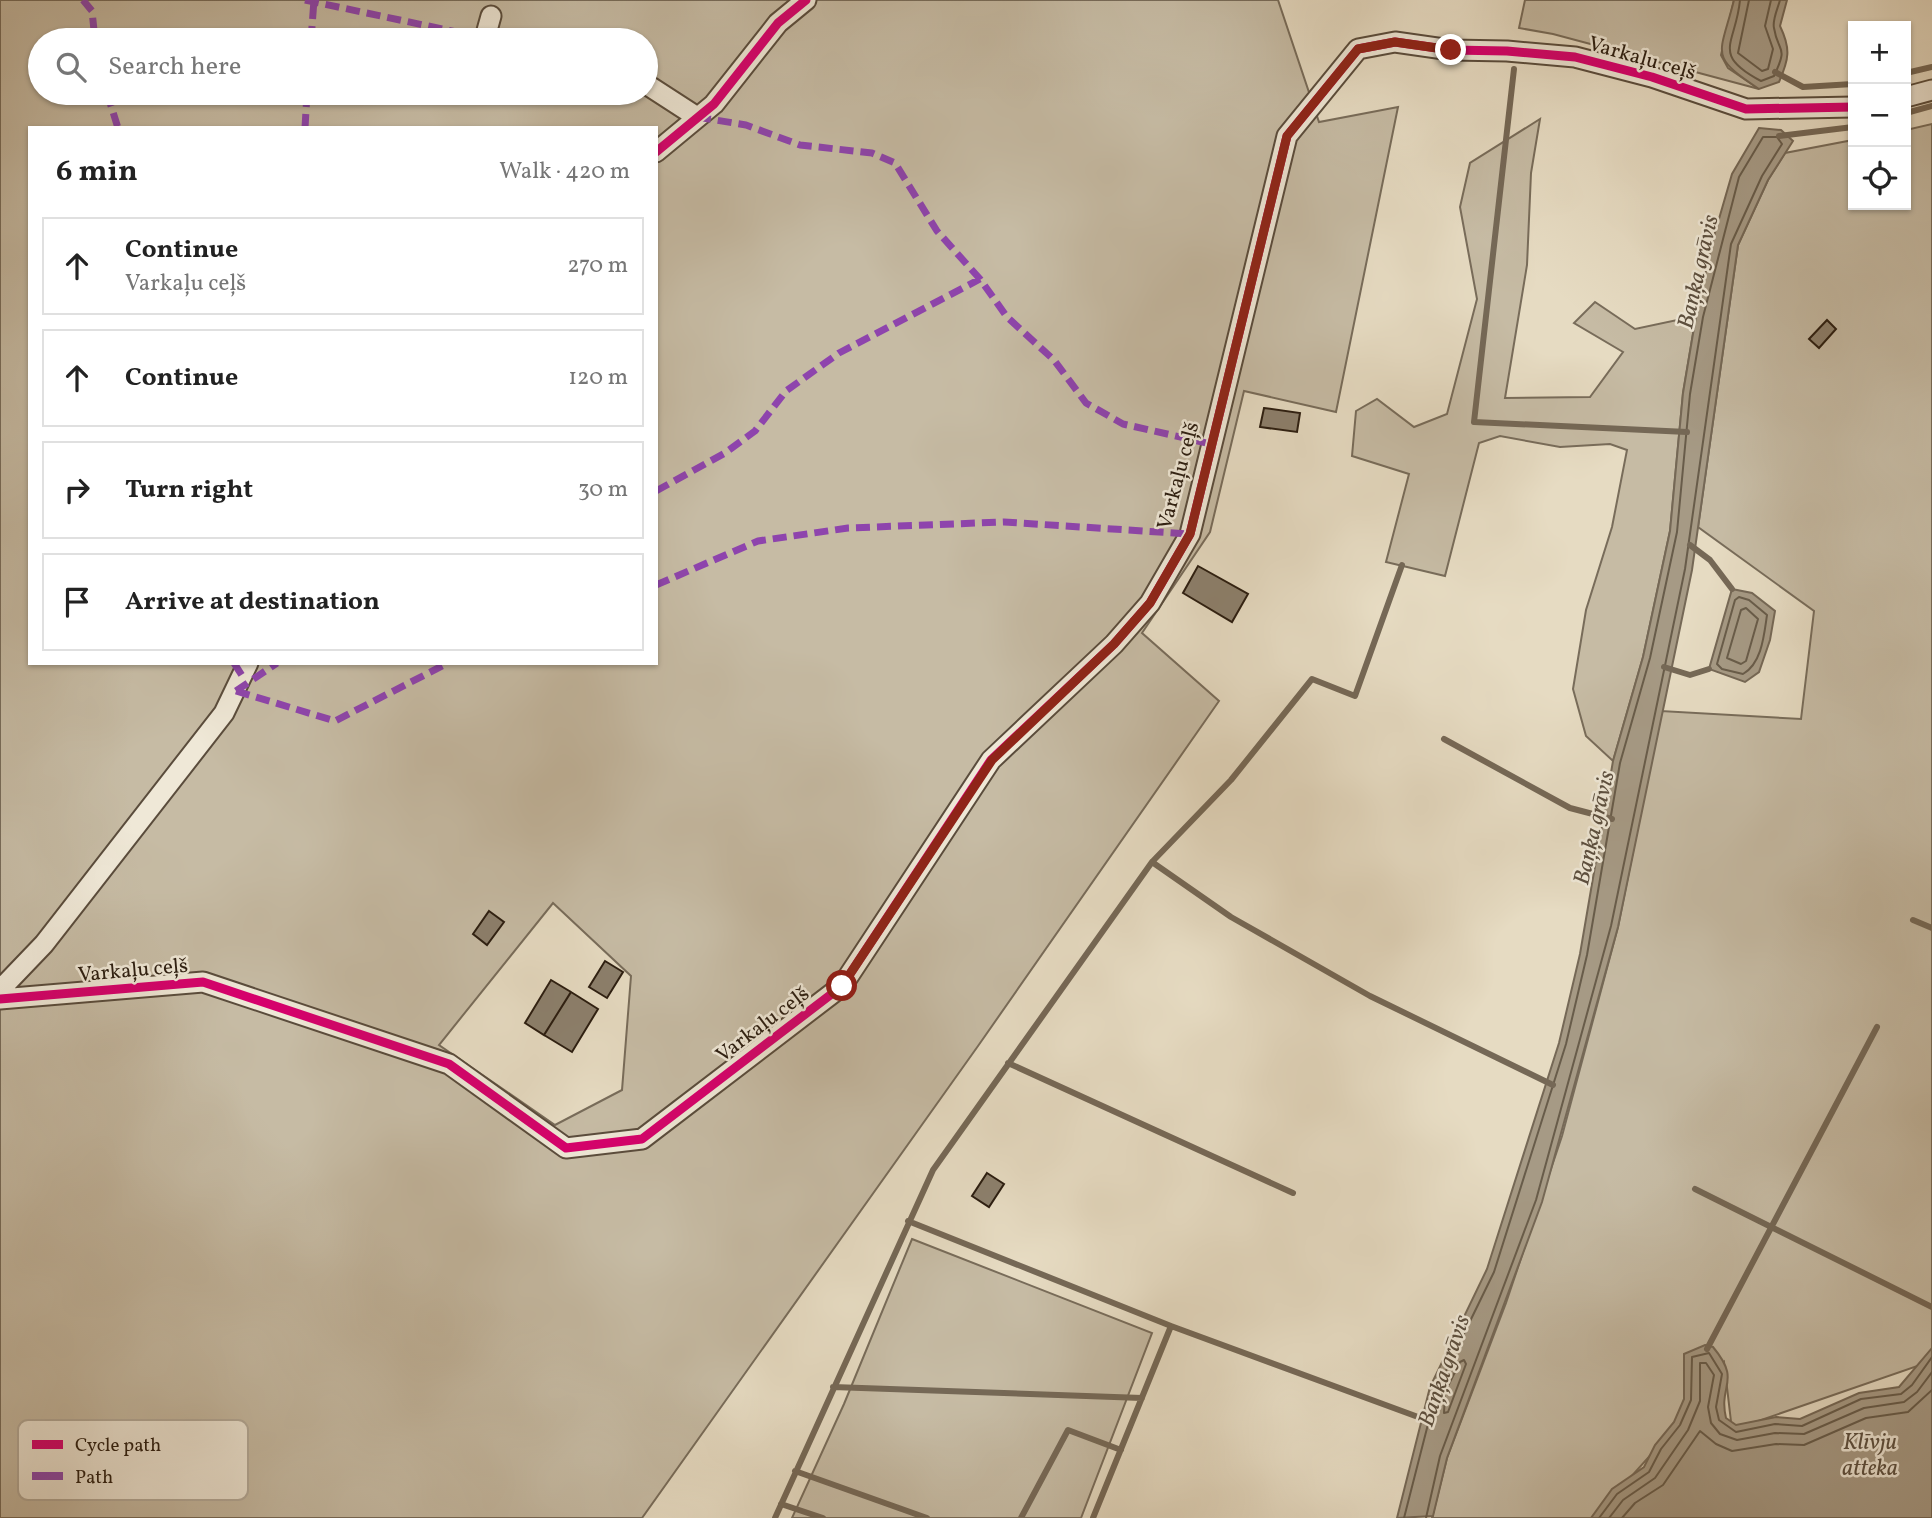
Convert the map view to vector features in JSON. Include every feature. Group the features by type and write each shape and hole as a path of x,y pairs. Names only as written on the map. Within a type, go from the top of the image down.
{"street":[{"path":"658,150 713,104 778,23 806,0"},
{"path":"488,28 491,16"},
{"name":"Varkaļu ceļš","path":"0,999 203,982 449,1064 566,1148 642,1139 842,986 992,760 1114,644 1150,603 1190,534 1287,136 1358,49 1395,42 1451,50 1507,51 1575,57 1652,77 1746,109 1848,107"},
{"path":"1911,96 1932,90"},
{"path":"658,92 697,117"},
{"path":"0,990 44,944 224,713 247,665"}],"shaded area":[{"path":"0,0 1278,0 1319,122 1398,107 1336,412 1244,391 1210,532 1142,633 1219,701 978,1046 642,1518 0,1518","holes":["553,903 631,976 622,1090 555,1125 439,1045"]},
{"path":"1525,0 1734,0 1721,55 1728,68 1759,89 1553,34 1519,28"},
{"path":"1540,119 1531,173 1527,265 1505,398 1590,397 1623,352 1574,323 1595,302 1635,329 1696,316 1683,393 1670,531 1643,657 1613,761 1586,736 1573,689 1586,610 1612,527 1627,450 1610,444 1560,447 1500,436 1479,443 1445,576 1386,562 1409,474 1352,456 1356,411 1377,399 1414,427 1447,414 1477,299 1460,207 1470,163"},
{"path":"1932,124 1932,1361 1732,1430 1724,1362 1688,1397 1674,1429 1594,1518 1432,1518 1447,1458 1506,1303 1562,1136 1618,927 1661,711 1801,719 1814,611 1698,527 1738,245 1768,180 1785,153 1848,141 1848,210 1911,210 1911,129"},
{"path":"912,1239 1152,1333 1081,1518 792,1518 844,1404"}],"water":[{"path":"1734,0 1787,0 1780,26 1786,41 1787,54 1779,82 1759,89 1725,61 1722,44"},
{"name":"Baņķa grāvis","path":"1759,128 1781,130 1793,141 1768,180 1738,245 1692,570 1618,927 1542,1202 1447,1458 1433,1516 1397,1518 1430,1387 1487,1269 1559,1043 1580,954 1613,761 1643,657 1670,531 1683,393 1696,316 1712,243 1732,174"},
{"path":"1732,589 1752,593 1775,611 1770,640 1759,672 1745,682 1709,669"},
{"name":"Klīvju atteka","path":"1705,1345 1713,1347 1726,1368 1728,1376 1724,1407 1726,1418 1736,1425 1776,1417 1800,1419 1859,1393 1899,1387 1932,1348 1932,1518 1591,1518 1612,1489 1644,1467 1655,1445 1674,1422 1684,1399 1684,1354"}],"building":[{"path":"1827,320 1836,329 1819,348 1809,339"},
{"path":"1264,408 1300,413 1297,432 1260,427"},
{"path":"1198,566 1248,594 1232,622 1183,593"},
{"path":"489,911 504,922 487,945 473,934"},
{"path":"605,961 623,972 607,998 589,987"},
{"path":"551,980 571,992 544,1035 525,1023"},
{"path":"571,992 598,1009 572,1052 544,1035"},
{"path":"987,1173 1004,1184 989,1207 972,1196"}],"waterway":[{"path":"1911,72 1932,67"},
{"path":"1514,69 1474,422 1687,432"},
{"path":"1775,72 1803,87 1848,84"},
{"path":"1911,112 1932,106"},
{"path":"1779,136 1848,128"},
{"path":"1690,545 1710,560 1732,589"},
{"path":"775,1518 933,1170 1152,862 1231,780 1312,679 1355,696 1402,565"},
{"path":"1664,667 1690,675 1709,669"},
{"name":"Baņķa grāvis","path":"1444,739 1570,808 1612,819"},
{"path":"1152,862 1231,917 1370,996 1553,1085"},
{"path":"1913,920 1932,928"},
{"path":"1707,1349 1877,1027"},
{"path":"1008,1063 1293,1193"},
{"path":"1695,1189 1932,1307"},
{"name":"Baņķa grāvis","path":"908,1221 1171,1326 1429,1421"},
{"path":"1093,1518 1171,1326"},
{"path":"833,1387 1142,1398"},
{"path":"1021,1518 1068,1430 1121,1450"},
{"path":"795,1471 927,1518"},
{"path":"781,1504 823,1518"}],"marked path":[{"path":"83,0 92,11 94,28"},
{"path":"305,0 438,28"},
{"path":"312,28 314,0"},
{"path":"111,105 117,126"},
{"path":"305,126 306,105"},
{"path":"697,117 746,125 800,145 872,153 895,163 937,231 980,279 1007,317 1054,360 1086,403 1123,424 1211,444"},
{"path":"658,490 725,453 755,431 786,391 839,353 980,279"},
{"path":"658,584 758,541 848,528 1004,522 1190,534"},
{"path":"235,665 243,677"},
{"path":"236,691 274,665"},
{"path":"236,691 335,721 444,665"}],"cycle path":[{"path":"658,150 714,104 778,23 806,0"},
{"path":"0,999 203,982 449,1064 566,1148 642,1139 842,986 991,760 1114,644 1150,603 1190,534 1287,136 1358,49 1395,42 1451,50 1507,51 1575,57 1652,77 1746,109 1848,107"}],"route":[{"path":"842,986 992,760 1114,644 1150,603 1168,577 1190,534 1287,136 1358,49 1395,42 1451,50"}]}
